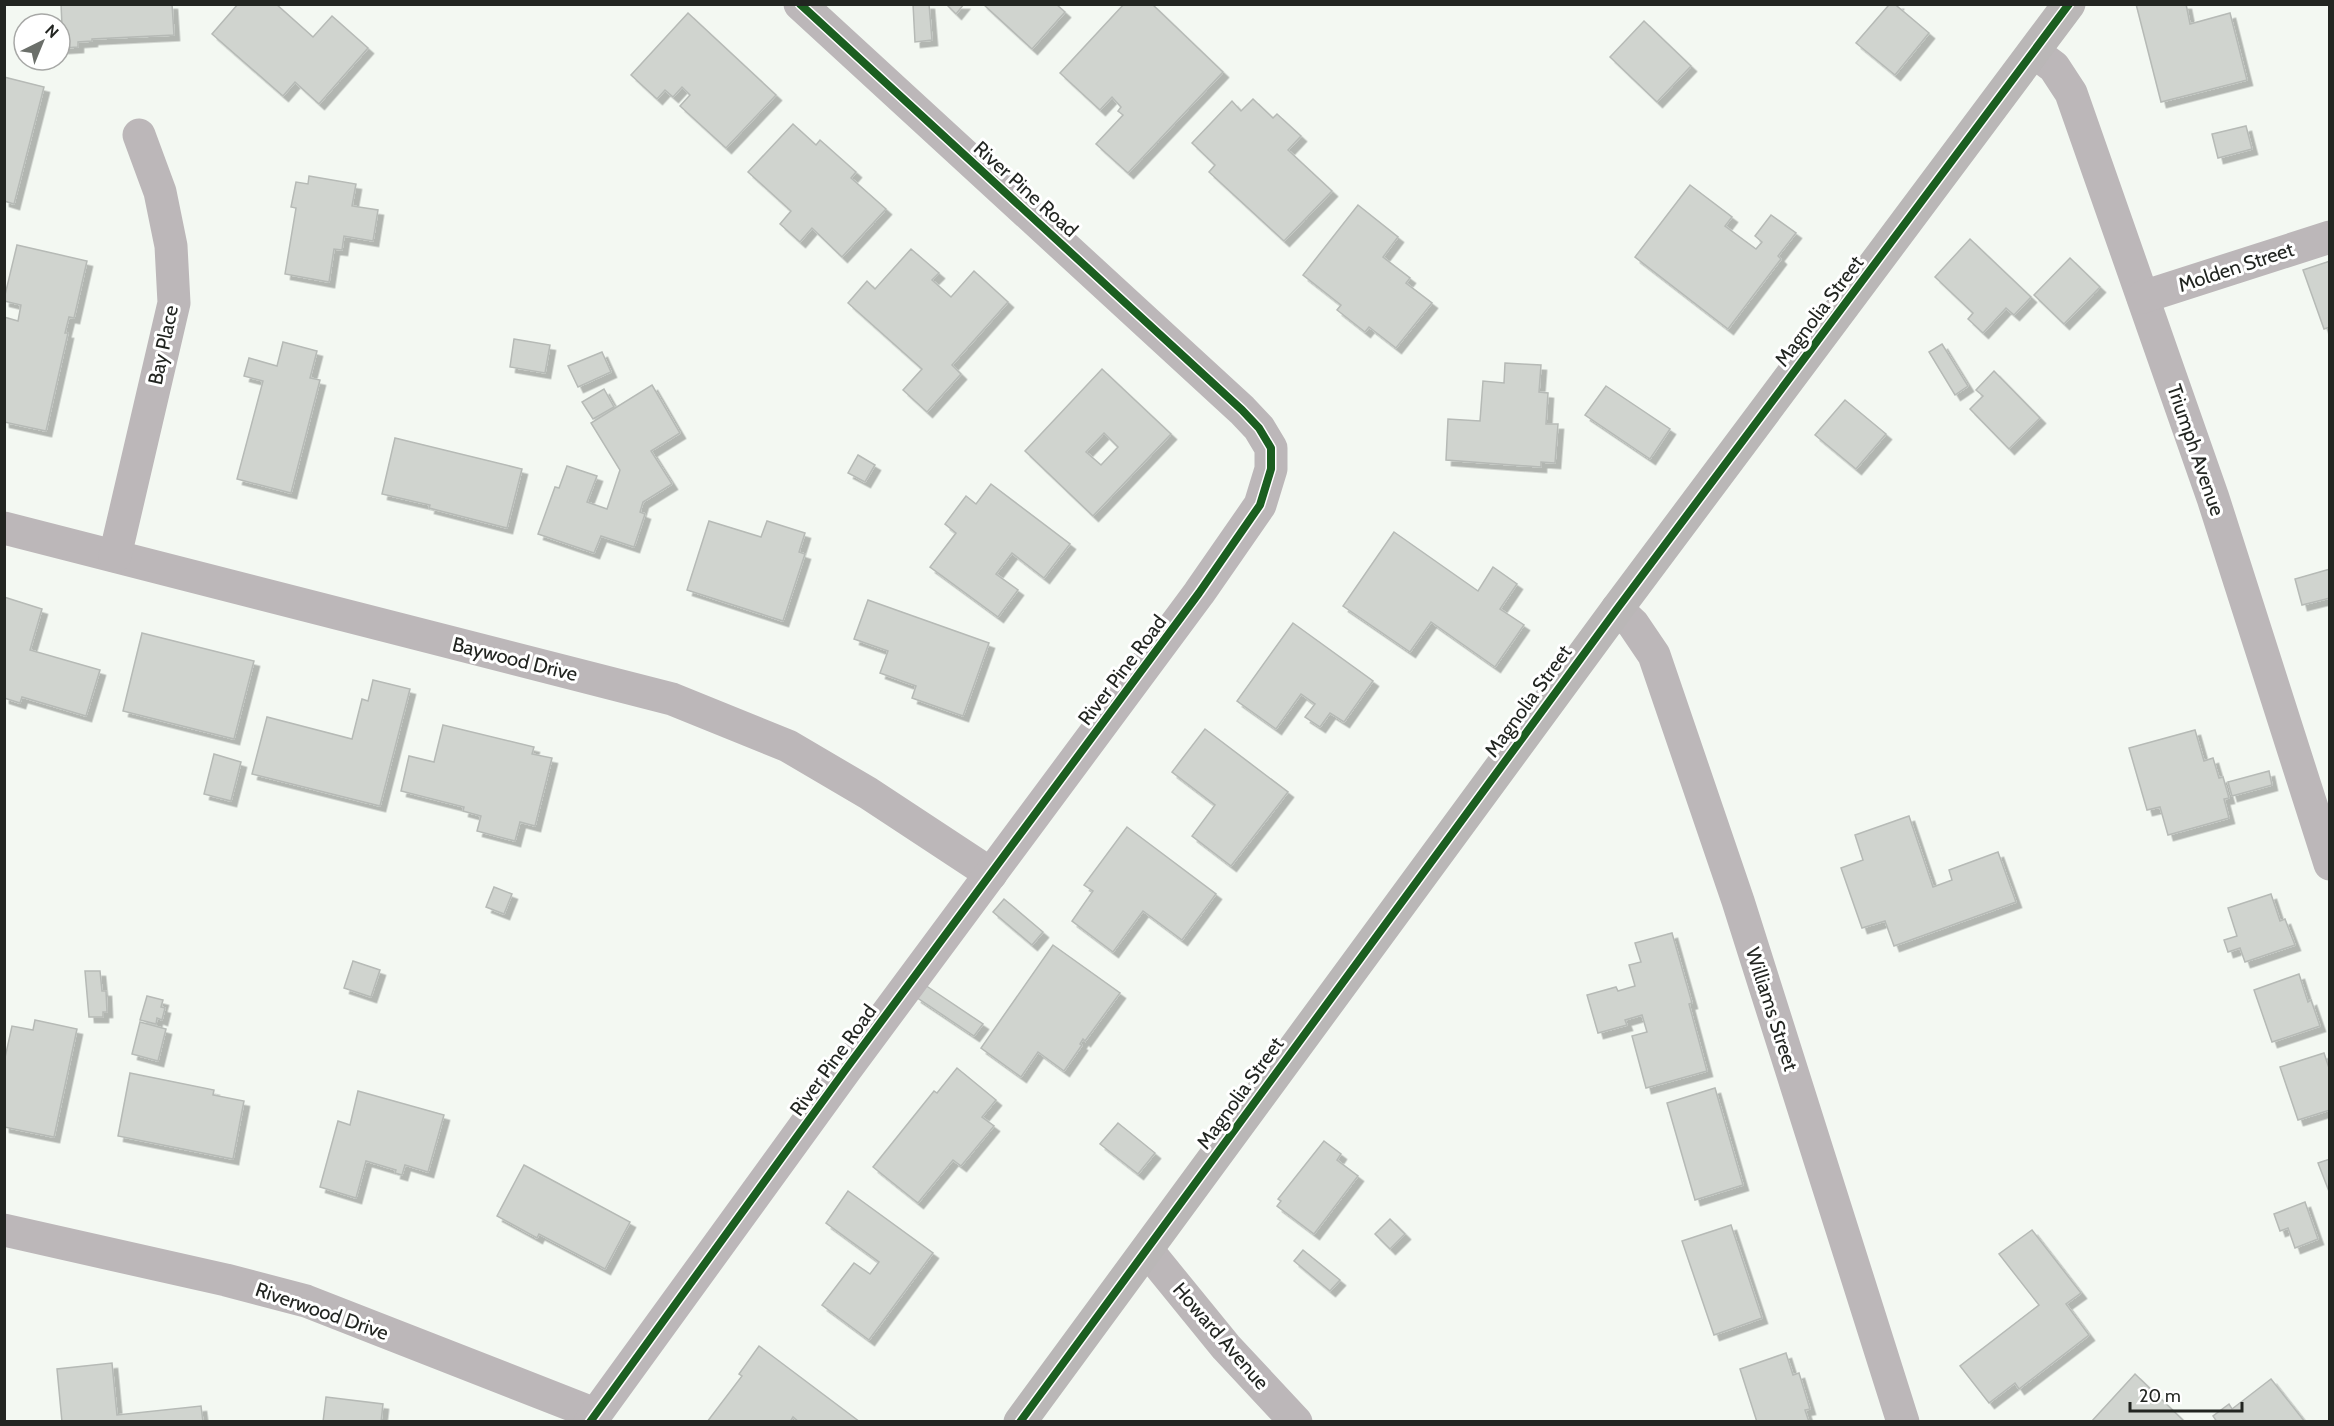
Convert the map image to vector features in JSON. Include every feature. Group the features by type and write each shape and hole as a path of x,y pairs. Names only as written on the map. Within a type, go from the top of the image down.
{"street":[{"name":"River Pine Road","path":"593,1418 839,1078 1199,593 1260,505 1271,470 1271,448 1259,428 1242,410 800,4"},
{"name":"Magnolia Street","path":"1020,1422 1617,609 2069,4"},
{"name":"Triumph Avenue","path":"2034,52 2054,67 2071,93 2213,498 2330,864"},
{"name":"Bay Place","path":"115,556 174,303 169,235 160,192 139,135"},
{"name":"Molden Street","path":"2143,297 2330,237"},
{"name":"Baywood Drive","path":"4,528 672,699 788,746 868,793 991,874"},
{"name":"Williams Street","path":"1617,609 1633,624 1654,655 1738,901 1903,1422"},
{"name":"Riverwood Drive","path":"4,1230 226,1280 306,1301 593,1418"},
{"name":"Howard Avenue","path":"1147,1250 1226,1347 1296,1422"}],"building":[{"path":"61,4 172,4 174,35 92,39 92,41 78,42 78,47 72,47 72,12 61,12"},
{"path":"238,4 276,4 313,37 332,16 368,48 319,104 295,82 283,96 212,34"},
{"path":"913,4 929,4 932,40 915,42"},
{"path":"946,4 964,4 956,14"},
{"path":"983,4 1056,4 1065,12 1032,49"},
{"path":"1124,4 1152,4 1223,72 1128,173 1096,144 1123,115 1118,111 1121,107 1112,97 1100,110 1060,73"},
{"path":"1886,4 1898,4 1897,6 1929,33 1895,75 1856,43 1888,6"},
{"path":"2136,4 2186,4 2190,24 2230,13 2247,80 2161,102"},
{"path":"688,13 776,95 726,148 680,106 690,95 682,87 673,97 665,90 657,99 631,75"},
{"path":"1644,21 1691,66 1657,102 1610,57"},
{"path":"4,77 44,87 14,204 4,201"},
{"path":"1253,99 1273,118 1277,114 1301,136 1288,150 1332,191 1284,241 1209,172 1215,165 1192,143 1232,101 1241,111"},
{"path":"793,124 816,145 820,140 856,172 851,178 886,209 842,257 812,228 800,242 780,224 791,211 748,172"},
{"path":"2246,126 2252,149 2218,158 2212,134"},
{"path":"309,176 356,184 352,206 378,210 373,241 344,236 342,250 334,249 329,282 285,274 296,208 291,207 296,182 308,184"},
{"path":"1690,185 1732,217 1725,226 1756,249 1762,242 1755,236 1771,215 1796,233 1778,256 1781,259 1728,329 1635,257"},
{"path":"1358,205 1398,237 1383,257 1410,278 1406,283 1432,303 1396,348 1369,327 1365,332 1337,310 1341,305 1303,275"},
{"path":"1970,239 2031,297 2014,315 2006,308 1983,333 1968,319 1973,313 1935,277"},
{"path":"17,245 87,261 74,318 69,317 65,333 68,333 46,431 4,422 4,317 18,321 21,305 4,301 4,299"},
{"path":"911,249 939,273 932,280 951,297 974,271 1008,302 952,365 961,374 927,412 903,390 922,369 848,303 867,281 875,289"},
{"path":"2070,258 2100,287 2064,324 2034,295"},
{"path":"2330,261 2330,327 2324,329 2303,270"},
{"path":"514,339 550,345 545,373 510,367"},
{"path":"283,342 317,351 310,378 320,380 291,493 237,479 263,381 244,376 249,358 277,366"},
{"path":"1942,344 1968,386 1955,395 1929,352"},
{"path":"602,352 611,372 578,387 568,366"},
{"path":"1505,363 1541,365 1539,392 1548,393 1546,424 1558,424 1555,463 1541,462 1541,467 1446,460 1448,419 1480,421 1483,381 1504,383"},
{"path":"1102,369 1171,434 1093,516 1025,451","holes":["1104,433 1118,447 1101,465 1086,452"]},
{"path":"1994,371 2040,418 2009,449 1970,409 1983,396 1976,390"},
{"path":"652,385 680,433 651,451 672,484 643,502 640,512 645,514 634,547 601,536 594,553 538,534 555,487 559,488 567,466 597,476 587,502 607,509 620,470 591,423"},
{"path":"1606,386 1670,429 1650,459 1585,415"},
{"path":"604,389 614,407 593,419 582,402"},
{"path":"1845,400 1886,434 1856,469 1815,435"},
{"path":"395,438 522,469 507,528 429,508 430,505 382,494"},
{"path":"858,455 875,465 865,482 848,473"},
{"path":"991,484 1070,544 1044,578 1012,553 996,574 1018,590 998,617 930,567 956,533 945,524 966,496 976,504"},
{"path":"709,521 761,537 767,521 805,533 799,552 805,554 783,621 687,590"},
{"path":"1394,532 1478,591 1493,567 1517,584 1500,609 1524,625 1495,667 1431,622 1410,652 1343,606"},
{"path":"2330,569 2330,598 2302,605 2295,579"},
{"path":"4,597 42,609 30,650 100,670 86,716 22,697 20,703 4,698"},
{"path":"868,600 989,643 963,716 912,698 916,686 880,673 888,651 854,639"},
{"path":"1293,623 1373,681 1344,722 1330,713 1320,727 1305,717 1315,704 1301,694 1276,729 1237,701"},
{"path":"142,633 254,661 234,739 123,711"},
{"path":"373,680 410,689 380,806 252,774 267,717 352,739 362,699 368,701"},
{"path":"443,725 534,747 532,754 552,758 535,826 520,822 515,841 477,831 481,816 463,811 464,807 401,791 409,756 434,762"},
{"path":"1205,729 1288,792 1231,866 1192,836 1215,805 1172,772"},
{"path":"2195,730 2204,761 2213,758 2219,778 2223,777 2229,798 2224,799 2229,818 2168,835 2160,807 2147,810 2129,748"},
{"path":"214,754 241,762 231,801 204,794"},
{"path":"2269,771 2272,785 2232,796 2228,782"},
{"path":"1909,816 1933,887 1952,880 1949,870 1998,852 2016,902 1894,946 1885,921 1862,928 1841,868 1863,860 1855,835"},
{"path":"1127,827 1216,894 1182,940 1143,911 1113,952 1072,921 1093,891 1084,885"},
{"path":"494,887 512,894 504,914 486,907"},
{"path":"2271,894 2280,921 2285,919 2295,945 2245,962 2240,948 2228,952 2224,940 2237,936 2228,908"},
{"path":"1004,899 1043,932 1032,945 993,912"},
{"path":"1672,933 1692,1003 1689,1004 1707,1071 1646,1088 1632,1036 1647,1032 1642,1015 1625,1020 1627,1025 1598,1033 1587,995 1616,987 1618,991 1635,986 1629,965 1641,962 1635,943"},
{"path":"1053,945 1120,993 1085,1041 1083,1039 1080,1044 1082,1045 1064,1071 1038,1052 1021,1077 981,1048"},
{"path":"353,961 380,970 371,997 344,988"},
{"path":"85,971 100,971 102,991 106,991 107,1012 103,1012 103,1017 89,1017"},
{"path":"2299,974 2308,1002 2311,1000 2320,1026 2272,1042 2254,990"},
{"path":"925,985 983,1024 974,1036 916,997"},
{"path":"147,996 163,1000 161,1007 165,1008 162,1020 157,1018 156,1024 140,1020"},
{"path":"35,1020 77,1029 54,1137 4,1127 4,1062 12,1026 33,1030"},
{"path":"140,1022 166,1029 158,1061 132,1054"},
{"path":"2324,1053 2330,1071 2330,1110 2298,1120 2280,1067"},
{"path":"957,1068 996,1100 982,1117 994,1126 961,1166 953,1160 918,1203 873,1167 934,1091 937,1093"},
{"path":"130,1073 214,1090 213,1095 244,1101 233,1159 118,1136"},
{"path":"1715,1088 1743,1185 1695,1200 1667,1103"},
{"path":"358,1091 444,1115 428,1172 405,1165 402,1175 395,1173 396,1170 366,1161 356,1198 320,1187 338,1121 350,1125"},
{"path":"1118,1123 1155,1153 1138,1174 1100,1144"},
{"path":"1324,1141 1341,1154 1337,1160 1358,1176 1314,1234 1277,1206 1281,1201 1278,1199"},
{"path":"2330,1159 2330,1194 2318,1163"},
{"path":"524,1165 630,1222 605,1269 539,1234 537,1238 497,1216"},
{"path":"848,1191 933,1253 869,1340 822,1305 854,1263 870,1274 879,1262 826,1223"},
{"path":"2305,1202 2318,1239 2295,1248 2288,1228 2280,1231 2274,1214"},
{"path":"1390,1219 1405,1234 1390,1249 1375,1234"},
{"path":"1731,1225 1762,1318 1714,1335 1682,1241"},
{"path":"2032,1230 2081,1293 2066,1304 2089,1335 2019,1389 2015,1383 1989,1403 1960,1366 2039,1305 1999,1254"},
{"path":"1303,1250 1340,1280 1330,1291 1294,1261"},
{"path":"759,1346 860,1422 799,1422 793,1417 790,1422 707,1422 742,1376 739,1374"},
{"path":"1786,1353 1793,1375 1799,1373 1810,1409 1805,1410 1809,1422 1757,1422 1740,1369"},
{"path":"112,1363 117,1415 201,1406 203,1422 62,1422 57,1369"},
{"path":"2135,1374 2185,1422 2091,1422"},
{"path":"2271,1379 2305,1422 2217,1422 2213,1416 2229,1404 2232,1409"},
{"path":"326,1397 383,1404 381,1422 323,1422"}],"cycle path":[{"path":"590,1422 846,1069 1199,593 1260,505 1271,469 1271,448 1259,428 1242,410 800,4"},
{"path":"1020,1422 1617,609 2069,4"}]}
